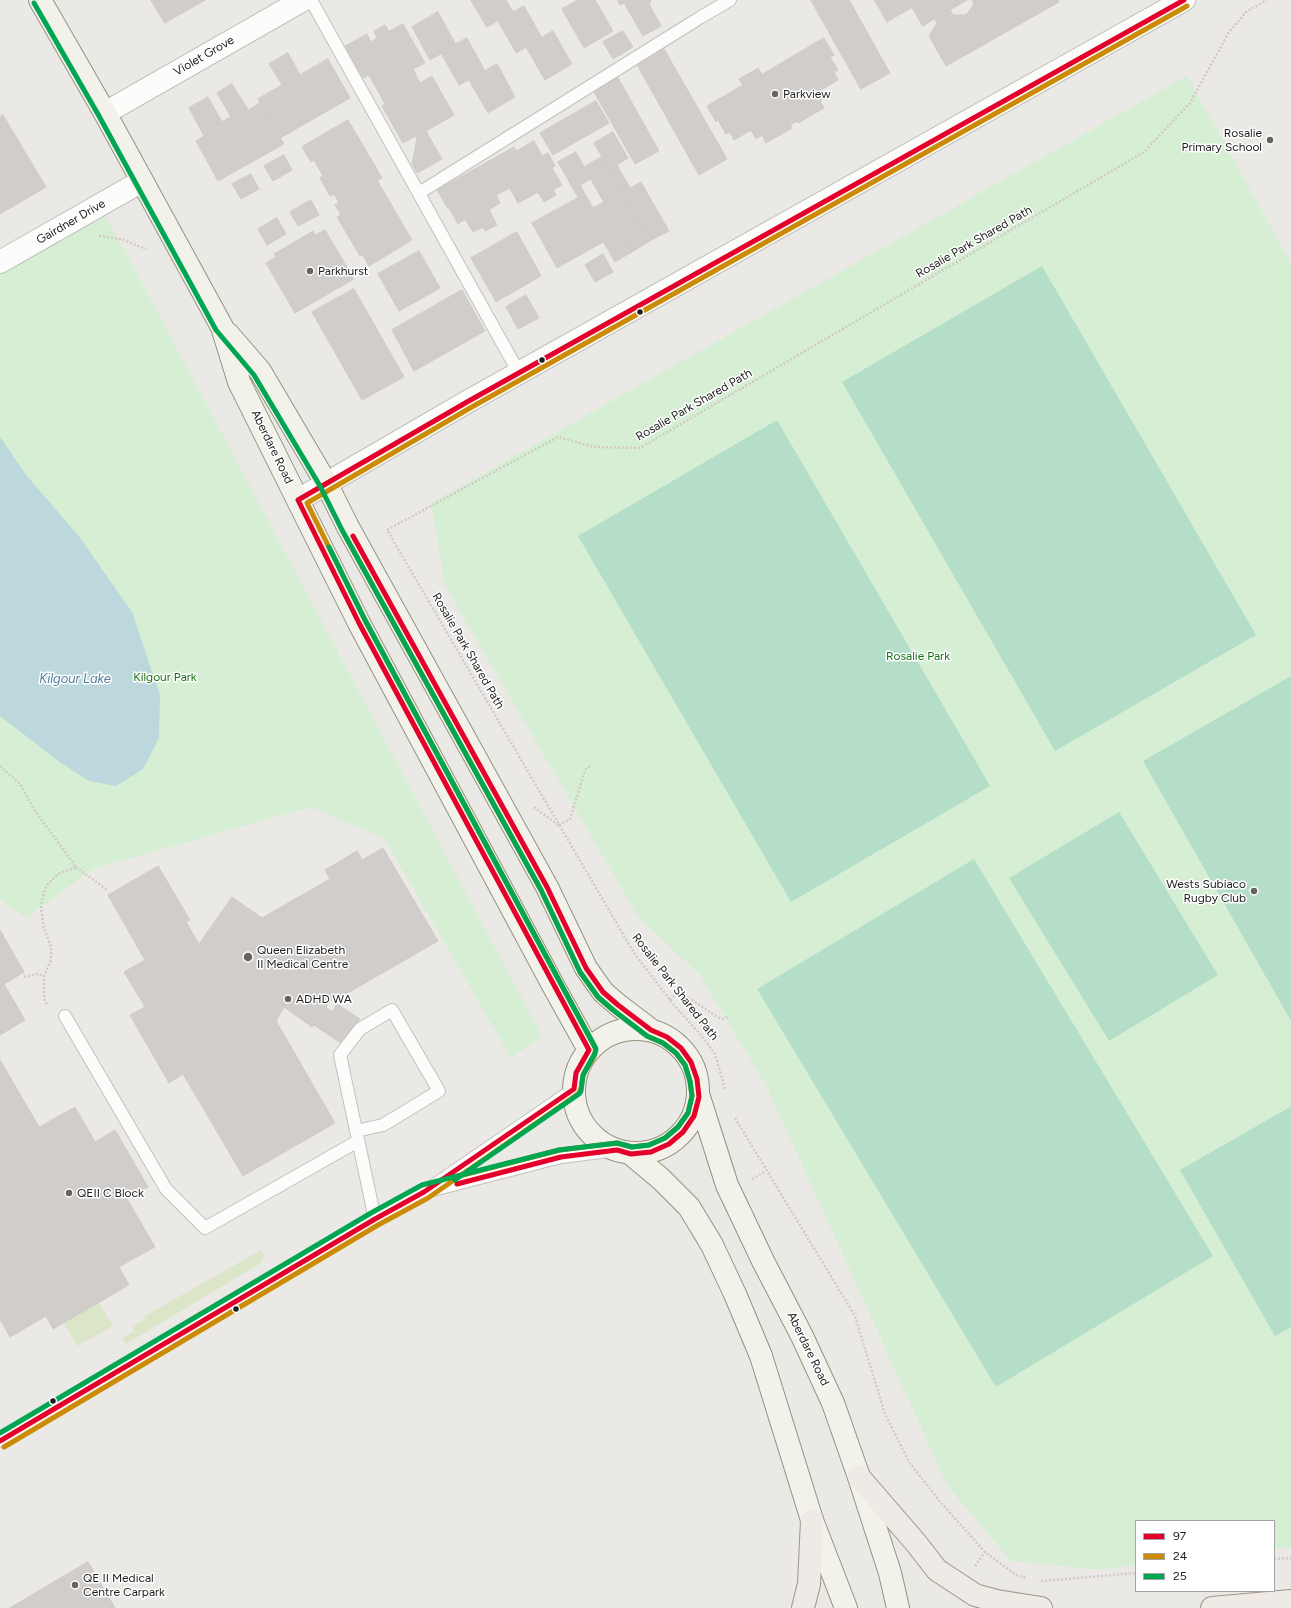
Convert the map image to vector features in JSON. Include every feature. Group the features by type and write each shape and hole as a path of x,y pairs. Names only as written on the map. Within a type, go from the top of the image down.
{"main road":[{"name":"Aberdare Road","path":"40,0 105,113 222,327 239,382 359,623 546,973 589,1050"},
{"name":"Aberdare Road","path":"222,327 260,371 326,483 348,527 547,887 586,968 603,992 651,1030"},
{"path":"624,1152 651,1152 669,1144 683,1132 694,1116 698,1097 697,1079 692,1062 681,1048 667,1037 651,1030 634,1029 617,1032 602,1039 589,1050 576,1073 574,1089 576,1108 586,1127 599,1141 624,1152 661,1179 690,1207 712,1245 735,1294 760,1356 812,1520 846,1608"},
{"name":"Aberdare Road","path":"698,1097 727,1185 763,1261 802,1336 833,1403 890,1573 898,1608"},
{"path":"859,1477 916,1543 937,1570 975,1595 997,1601 1041,1608"},
{"path":"803,1608 809,1584 812,1520"},
{"path":"1212,1608 1291,1602"}],"street":[{"name":"Violet Grove","path":"105,113 303,0"},
{"path":"298,500 519,373 1184,0"},
{"name":"Gairdner Drive","path":"0,262 142,181"}],"lane":[{"path":"310,0 519,373"},
{"path":"418,192 730,0"},
{"path":"65,1016 166,1189 205,1228 357,1136 383,1125 439,1091 392,1010 360,1029 340,1055 357,1136 375,1219"},
{"path":"0,1441 375,1219 424,1192 574,1089"},
{"path":"424,1192 561,1157 624,1152"}],"path":[{"name":"Rosalie Park Shared Path","path":"726,1092 715,1054 700,1034 670,1000 634,953 386,530 558,437 594,447 640,448 1144,152 1190,103 1229,32 1247,11 1267,0"},
{"path":"95,236 120,239 146,248"},
{"path":"559,825 570,819 585,770 592,765"},
{"path":"0,766 20,784 35,811 76,868 107,890"},
{"path":"47,1008 44,998 44,976 51,960 51,946 43,925 41,905 46,886 58,874 76,868"},
{"path":"24,977 38,974 44,976"},
{"path":"670,1000 680,991 717,1018 722,1019 728,1017"},
{"path":"733,1115 855,1316 885,1414 908,1462 942,1504 985,1552 1016,1575 1029,1579"},
{"path":"750,1180 766,1171"},
{"path":"1275,1559 1291,1558"},
{"path":"1035,1581 1135,1573"}],"green space":[{"name":"Rosalie Park","path":"1187,76 1291,263 1291,1548 1275,1548 1275,1520 1135,1520 1135,1565 1101,1570 1011,1561 947,1485 766,1085 699,974 639,918 445,586 431,503"},
{"name":"Kilgour Park","path":"99,206 123,247 542,1036 511,1058 384,838 310,807 93,869 26,918 0,899 0,262"},
{"path":"1042,266 1256,635 1055,751 842,382"},
{"path":"777,420 990,786 791,902 578,536"},
{"name":"Wests Subiaco Rugby Club","path":"1291,676 1291,1021 1143,761"},
{"path":"1119,812 1218,975 1109,1041 1009,878"},
{"path":"974,859 1213,1256 996,1387 757,989"},
{"path":"1290,1107 1291,1327 1275,1336 1180,1170"},
{"path":"261,1250 264,1256 261,1263 126,1344 123,1338 134,1331 132,1327 145,1319 145,1316"},
{"path":"99,1302 113,1326 77,1346 64,1323"}],"water":[{"name":"Kilgour Lake","path":"0,437 27,476 78,535 132,612 160,695 159,738 143,769 116,786 89,781 61,763 0,716"}],"building":[{"path":"151,0 205,0 165,23"},
{"path":"471,0 506,0 513,12 487,27"},
{"path":"578,0 595,0 613,31 584,48 562,9"},
{"path":"618,0 650,0 651,2 649,4 661,26 643,36 624,3 620,5"},
{"path":"811,0 849,0 890,73 861,89"},
{"path":"875,0 907,0 911,8 887,22"},
{"path":"908,0 967,0 950,10 953,15 966,15 974,4 972,0 1058,0 1059,2 946,66 929,36 937,23 934,19 923,26"},
{"path":"524,6 542,38 516,53 498,21"},
{"path":"438,12 456,45 430,60 412,27"},
{"path":"403,24 425,63 413,69 420,83 432,76 454,115 426,131 442,159 417,173 412,164 417,138 416,136 403,143 382,106 385,104 369,75 363,78 345,46 367,34 371,42 377,38 374,31 385,25 389,31"},
{"path":"553,31 572,64 545,80 526,47"},
{"path":"623,31 633,47 613,59 603,42"},
{"path":"467,38 485,71 459,85 441,53"},
{"name":"Parkview","path":"824,38 834,55 830,57 838,70 834,72 838,80 821,90 826,98 820,101 824,108 798,123 797,121 790,125 792,128 766,143 762,135 756,139 751,130 734,140 730,132 726,134 718,120 716,122 707,106 743,85 739,79 758,68 762,74"},
{"path":"664,49 727,159 699,175 637,65"},
{"path":"288,53 300,75 282,85 269,64"},
{"path":"328,59 350,98 280,138 258,99"},
{"path":"497,64 515,97 488,113 469,80"},
{"path":"617,76 659,151 635,164 593,90"},
{"path":"232,84 247,108 231,117 217,93"},
{"path":"208,97 222,122 207,130 209,133 204,136 189,108"},
{"path":"596,101 609,123 553,155 540,133"},
{"path":"260,103 284,144 218,181 196,141 209,133 207,130 247,108 248,110"},
{"path":"3,115 46,187 0,214 0,117"},
{"path":"348,120 382,178 339,203 334,194 330,196 320,178 323,176 314,160 311,162 302,147"},
{"path":"613,132 628,158 617,165 630,188 641,182 669,231 650,241 594,143"},
{"path":"534,141 542,156 548,153 555,166 552,168 562,185 553,190 556,195 544,202 538,192 518,203 510,188 496,195 500,203 489,210 497,225 485,231 483,227 473,232 465,219 458,224 437,190 514,147 516,151"},
{"path":"576,152 591,179 580,185 593,208 604,202 632,252 615,262 558,162"},
{"path":"284,155 292,170 273,181 264,166"},
{"path":"602,157 650,241 632,252 584,167"},
{"path":"251,174 259,189 241,199 232,184"},
{"name":"Parkhurst","path":"377,180 412,240 369,266 362,254 360,256 337,217 341,215 335,205"},
{"path":"578,198 603,242 557,268 532,223"},
{"path":"311,200 319,215 298,226 290,212"},
{"path":"277,218 286,234 267,245 258,229"},
{"name":"Parkhurst","path":"325,230 354,279 295,313 266,263 276,257 274,254 313,231 315,235"},
{"path":"517,232 541,276 496,302 471,258"},
{"path":"419,251 440,288 399,311 378,274"},
{"path":"603,254 613,272 595,282 585,265"},
{"path":"354,289 404,377 362,400 312,312"},
{"path":"462,290 485,331 414,371 392,330"},
{"path":"526,295 539,318 518,329 506,307"},
{"path":"383,848 438,941 339,998 336,993 326,1007 332,1012 337,1004 360,1019 342,1044 314,1025 312,1027 284,1007 276,1021 335,1123 243,1176 183,1074 169,1083 130,1015 145,1007 124,972 145,960 108,895 158,866 190,920 186,922 199,944 232,897 262,918 330,879 325,870 357,851 362,860"},
{"path":"0,930 24,972 4,984 25,1020 0,1035"},
{"name":"QEII C Block","path":"0,1060 39,1127 75,1107 95,1142 115,1130 148,1187 127,1199 155,1247 119,1267 129,1285 53,1329 46,1316 10,1337 0,1319"},
{"name":"QE II Medical Centre Carpark","path":"88,1562 115,1608 10,1608"}],"transit line":[{"name":"97","path":"0,1441 375,1219 424,1192 574,1089 576,1073 589,1050 359,623 298,500 467,402 1184,0"},
{"name":"25","path":"0,1433 371,1213 422,1185 559,1150 617,1143 632,1147 649,1145 665,1138 678,1127 688,1113 692,1096 690,1081 685,1065 676,1053 663,1043 647,1036 613,1010 598,997 580,972 541,890 342,530 320,486 254,375 216,330 99,116 34,3"},
{"name":"24","path":"4,1447 378,1225 428,1198 578,1094 581,1090 584,1072 595,1054 595,1047 365,620 307,503 470,408 1187,6"},
{"name":"97","path":"353,536 547,887 586,968 603,992 618,1005 651,1030 667,1037 681,1048 691,1062 697,1079 699,1097 694,1116 683,1132 669,1144 651,1152 631,1154 617,1150 561,1157 457,1184"},
{"name":"24","path":"347,539 541,890 580,972 598,997 613,1010 647,1036 663,1043 676,1053 685,1065 690,1081 692,1096 688,1113 678,1127 665,1138 649,1145 632,1147 617,1143 560,1150 455,1177"},
{"name":"25","path":"329,547 365,620 596,1049 583,1075 581,1091 579,1094 455,1180"}],"place":[{"name":"Parkview","path":"775,94"},
{"name":"Rosalie Primary School","path":"1270,140"},
{"name":"Parkhurst","path":"310,271"},
{"name":"Wests Subiaco Rugby Club","path":"1254,891"},
{"name":"Queen Elizabeth II Medical Centre","path":"248,957"},
{"name":"ADHD WA","path":"288,999"},
{"name":"QEII C Block","path":"69,1193"},
{"name":"QE II Medical Centre Carpark","path":"75,1585"}]}
